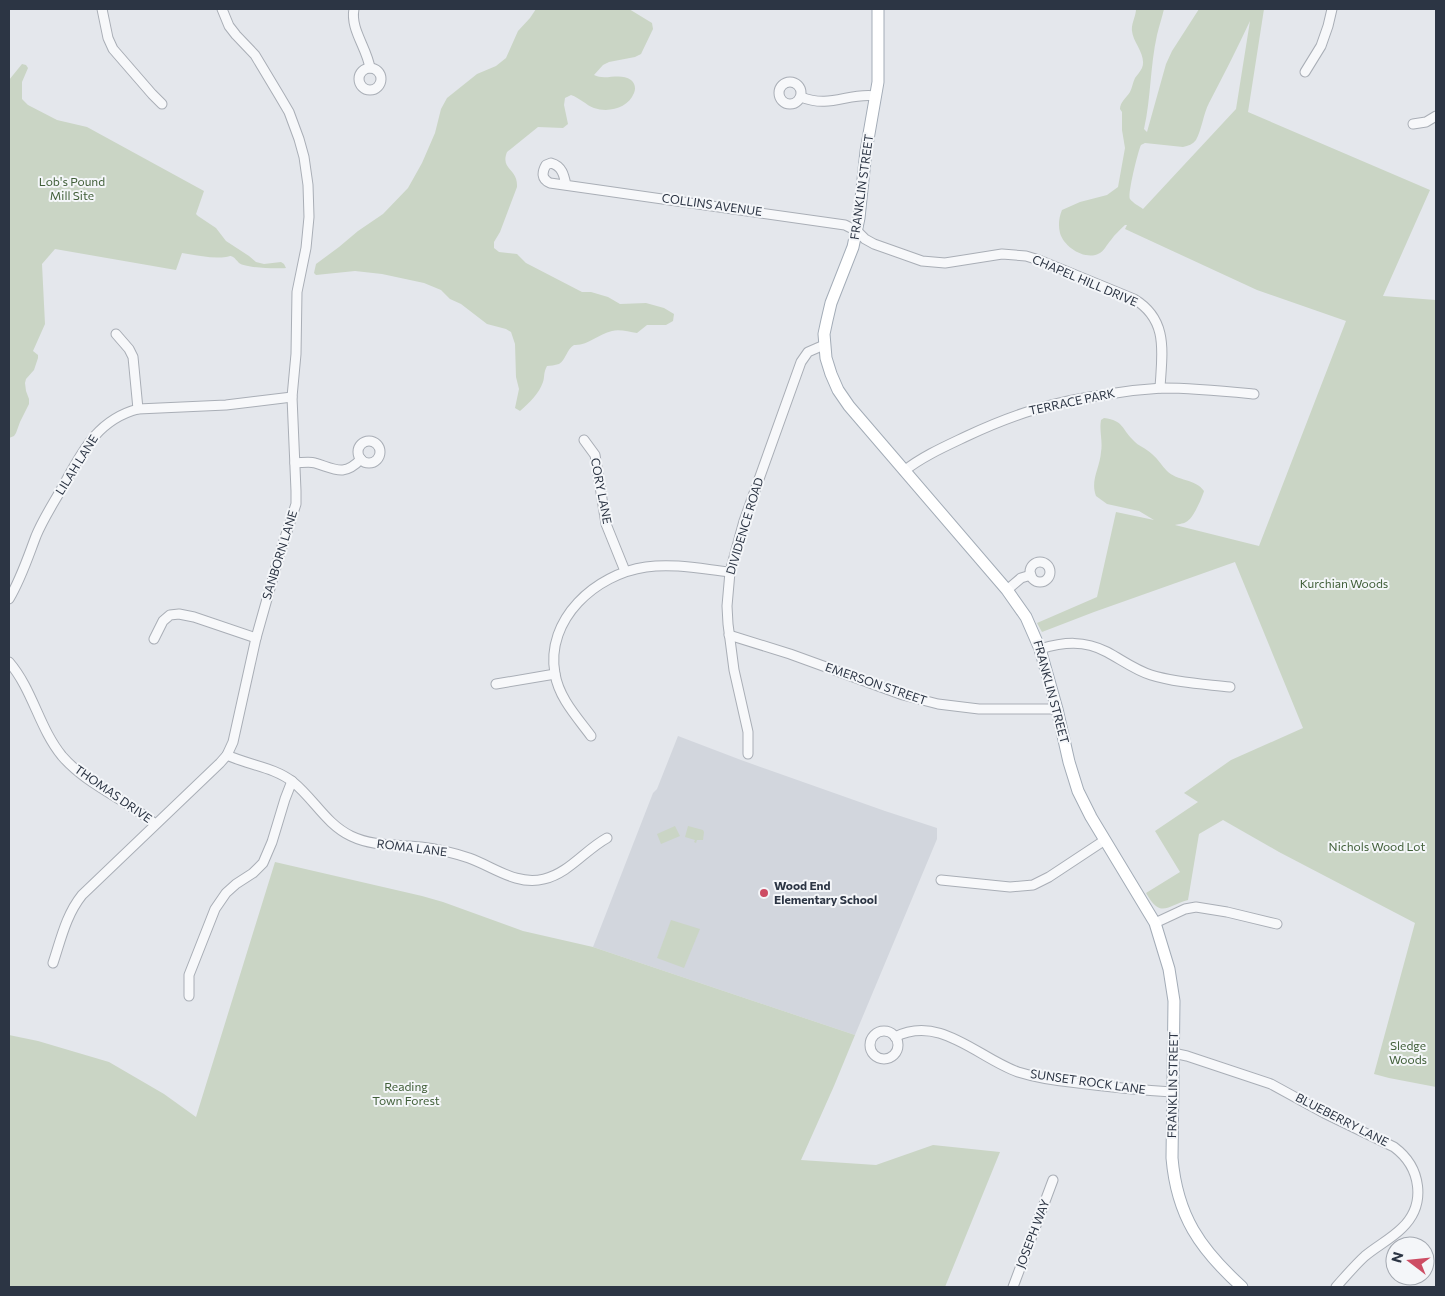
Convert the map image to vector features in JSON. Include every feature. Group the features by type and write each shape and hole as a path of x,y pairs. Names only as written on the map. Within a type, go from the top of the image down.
{"main road":[{"name":"FRANKLIN STREET","path":"878,9 876,96 866,151 857,231 850,258 828,312 825,327 824,344 831,374 842,396 857,416 1007,590 1026,618 1040,649 1076,784 1090,816 1155,922 1167,958 1174,1001 1172,1158 1181,1207 1202,1246 1242,1287"}],"street":[{"path":"102,9 108,38 113,49 162,104"},
{"name":"SANBORN LANE","path":"53,963 67,919 77,901 227,755 233,742 256,638 278,558 296,504 292,397 296,354 297,292 306,248 309,217 308,185 304,157 289,112 275,86 255,55 232,30 222,9"},
{"path":"354,9 353,19 365,49 370,68"},
{"path":"1305,72 1321,46 1332,9"},
{"path":"801,97 812,101 824,102 863,95 876,96"},
{"path":"1413,124 1426,122 1436,116"},
{"name":"COLLINS AVENUE","path":"566,185 845,225 857,231"},
{"name":"CHAPEL HILL DRIVE","path":"857,231 874,244 929,262 945,262 1002,254 1026,256 1134,299 1150,313 1160,332 1162,348 1160,388"},
{"path":"116,334 129,349 133,357 138,409"},
{"name":"DIVIDENCE ROAD","path":"748,754 748,732 734,670 729,635 727,606 730,572 744,521 801,362 808,352 824,344"},
{"name":"TERRACE PARK","path":"904,471 941,449 996,423 1023,412 1079,398 1160,388 1254,394"},
{"name":"LILAH LANE","path":"9,598 18,582 43,522 89,442 111,420 128,411 138,409 226,405 292,397"},
{"name":"CORY LANE","path":"584,440 595,455 606,524 625,571"},
{"path":"294,463 312,463 329,469 339,470 352,467 361,459"},
{"path":"592,736 570,708 561,692 555,674 554,656 556,641 571,611 592,590 625,571 647,567 685,566 730,572"},
{"path":"1007,590 1020,579 1031,575"},
{"path":"154,639 163,621 170,616 179,614 256,638"},
{"name":"EMERSON STREET","path":"729,635 790,654 903,695 951,707 1057,709"},
{"path":"1040,649 1068,643 1086,644 1100,649 1151,675 1230,687"},
{"name":"THOMAS DRIVE","path":"9,662 22,680 44,727 62,756 88,779 141,812 155,824"},
{"path":"496,684 555,674"},
{"name":"ROMA LANE","path":"227,755 277,772 292,781 330,821 352,836 376,844 421,847 446,852 469,858 514,878 542,880 558,874 607,838"},
{"path":"189,996 189,976 215,909 226,892 253,874 263,863 292,781"},
{"path":"941,880 1010,887 1033,885 1049,877 1105,840"},
{"path":"1155,922 1185,909 1196,907 1277,924"},
{"name":"SUNSET ROCK LANE","path":"895,1037 915,1031 937,1033 960,1040 1000,1064 1031,1076 1085,1084 1172,1092"},
{"name":"BLUEBERRY LANE","path":"1173,1053 1276,1086 1324,1113 1394,1147 1410,1162 1416,1176 1418,1190 1411,1218 1402,1229 1364,1257 1336,1287"},
{"name":"JOSEPH WAY","path":"1013,1287 1053,1180"}],"shaded area":[{"name":"Wood End Elementary School","path":"678,736 741,760 937,828 937,839 855,1035 593,947 653,793 657,789"}],"green space":[{"path":"536,9 629,9 652,23 653,29 641,54 609,62 603,65 594,75 598,77 622,77 631,80 635,90 631,98 623,106 606,110 600,109 591,107 571,95 565,98 564,105 568,124 563,128 538,127 507,152 505,158 507,166 515,176 517,187 500,232 494,242 494,248 499,252 517,254 526,263 582,292 591,292 608,297 620,304 646,303 664,308 674,314 673,321 666,325 647,325 637,333 621,330 612,331 584,344 574,345 559,364 547,366 539,390 520,411 515,408 519,389 516,377 515,344 511,332 487,324 461,304 450,299 441,290 424,283 382,274 355,271 316,275 314,273 316,264 383,214 408,188 422,163 435,133 441,109 447,98 477,74 496,66 506,58 518,31"},
{"name":"Kurchian Woods","path":"1136,9 1164,9 1153,58 1144,129 1147,132 1166,64 1172,51 1199,9 1264,9 1248,112 1430,190 1383,296 1436,300 1436,1087 1374,1074 1415,923 1279,852 1223,820 1199,834 1188,900 1169,907 1160,908 1151,901 1146,893 1180,872 1155,831 1198,802 1184,793 1231,760 1303,728 1235,562 1042,632 1037,623 1097,597 1116,512 1154,520 1139,511 1107,504 1096,496 1094,485 1100,458 1101,420 1104,418 1110,419 1119,423 1135,442 1152,454 1167,471 1176,477 1196,484 1204,491 1189,520 1175,525 1259,546 1346,321 1257,290 1125,229 1127,225 1116,234 1102,251 1093,255 1081,254 1075,251 1062,238 1059,224 1062,210 1080,202 1107,195 1118,187 1125,148 1120,107 1130,92 1143,63 1143,58 1132,31","holes":["1250,21 1236,109 1143,209 1130,199 1131,182 1141,145 1145,143 1183,147 1190,145 1196,140 1209,103"]},
{"name":"Lob's Pound Mill Site","path":"22,64 28,68 22,82 22,99 28,105 57,120 87,127 204,191 196,214 198,216 216,228 226,241 256,262 264,264 281,262 286,268 243,265 231,256 209,257 182,253 176,270 55,249 42,264 45,324 33,351 38,355 34,370 25,383 29,404 16,433 9,438 9,80"},
{"path":"675,826 680,836 661,844 657,834"},
{"path":"688,826 703,830 703,840 697,840 696,843 694,842 695,840 685,837"},
{"name":"Reading Town Forest","path":"275,862 443,902 523,931 593,947 855,1035 801,1160 876,1165 933,1145 1000,1152 945,1287 9,1287 9,1035 38,1041 109,1062 164,1094 196,1117"},
{"path":"671,920 700,929 684,968 657,958"}],"place":[{"name":"Wood End Elementary School","path":"764,893"}],"park label":[{"name":"Nichols Wood Lot","path":"1377,847"},
{"name":"Sledge Woods","path":"1408,1053"}]}
